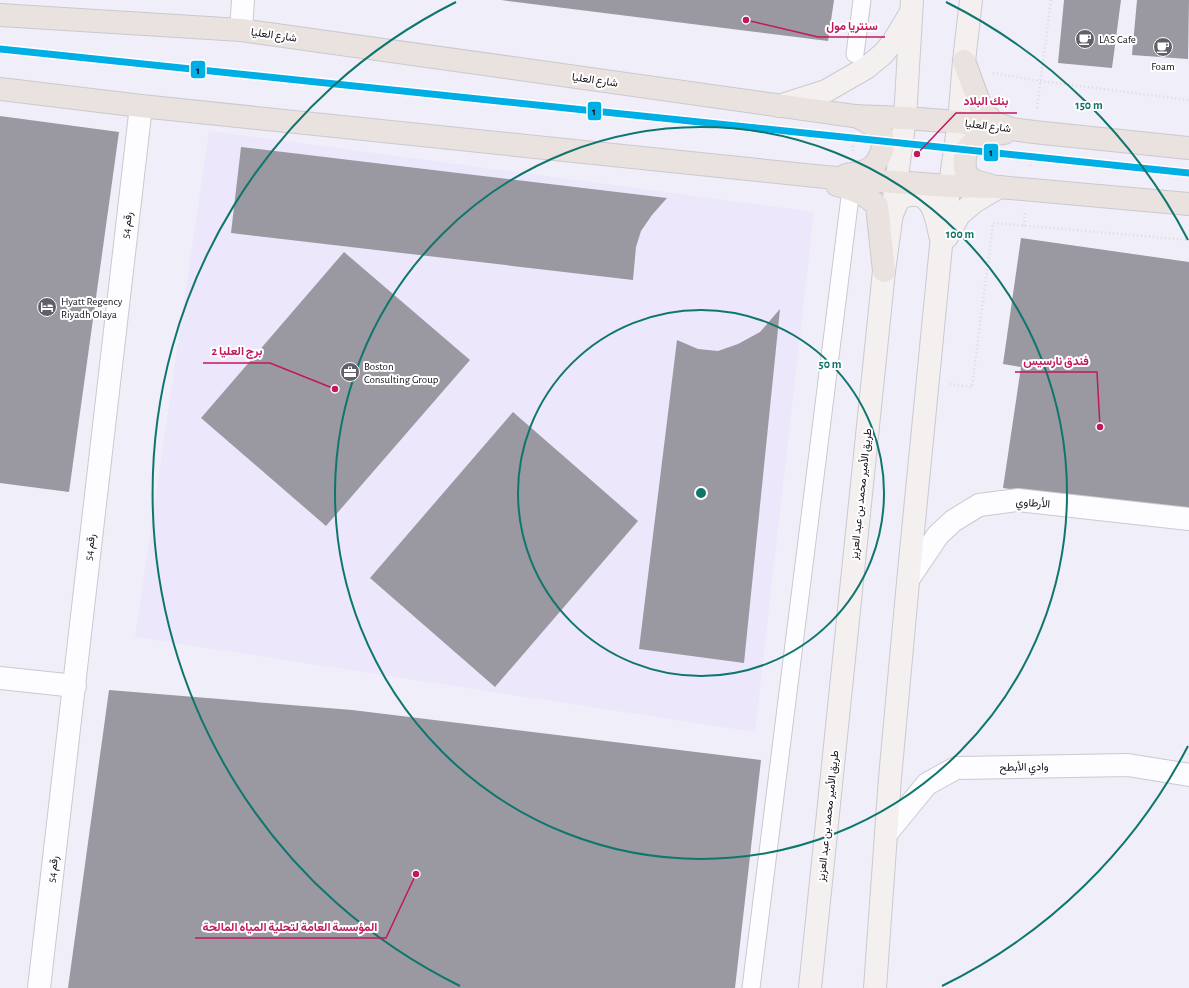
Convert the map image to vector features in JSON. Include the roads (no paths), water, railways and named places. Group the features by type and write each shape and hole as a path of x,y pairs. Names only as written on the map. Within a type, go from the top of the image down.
{"main road":[{"path":"878,983 886,834 909,578 941,246 959,122 972,0"},
{"path":"779,106 826,91 866,68 883,54 893,42 911,7"},
{"name":"طريق الأمير محمد بن عبد العزيز","path":"810,988 884,270 905,118 911,7"},
{"name":"شارع العليا","path":"0,15 242,30 856,116 959,122 1019,130 1189,148"},
{"path":"909,61 915,95 920,104 928,111 942,113 953,103 958,80 964,65"},
{"path":"964,65 982,110 994,123 1019,130"},
{"path":"0,89 141,106 825,177 950,186 999,187 1189,204"},
{"path":"825,177 852,174 867,170 878,161 882,148 882,139 878,130 856,116"},
{"path":"999,187 974,181 966,174 964,160 966,151 970,144 986,136 1019,130"},
{"path":"798,174 851,189 871,199 877,206 884,270"},
{"path":"941,246 959,215 974,202 999,187"},
{"path":"891,216 899,201 905,196 914,194 924,197 932,204 937,219 941,246"}],"street":[{"path":"242,30 243,0"},
{"path":"855,54 862,0"},
{"name":"رقم 54","path":"39,988 141,106"},
{"path":"751,988 851,189"},
{"name":"الأرطاوي","path":"909,578 938,535 953,521 979,505 1018,500 1189,519"},
{"path":"0,678 74,686"},
{"name":"وادي الأبطح","path":"886,834 927,784 956,768 1128,765 1189,775"}],"place":[{"name":"سنتريا مول","path":"746,20"},
{"name":"LAS Cafe","path":"1085,39"},
{"name":"Foam","path":"1163,47"},
{"name":"بنك البلاد","path":"917,154"},
{"name":"Hyatt Regency Riyadh Olaya","path":"47,307"},
{"name":"Boston Consulting Group","path":"350,372"},
{"name":"برج العليا 2","path":"335,389"},
{"name":"فندق نارسيس","path":"1100,427"},
{"name":"المؤسسة العامة لتحلية المياه المالحة","path":"416,874"}]}
